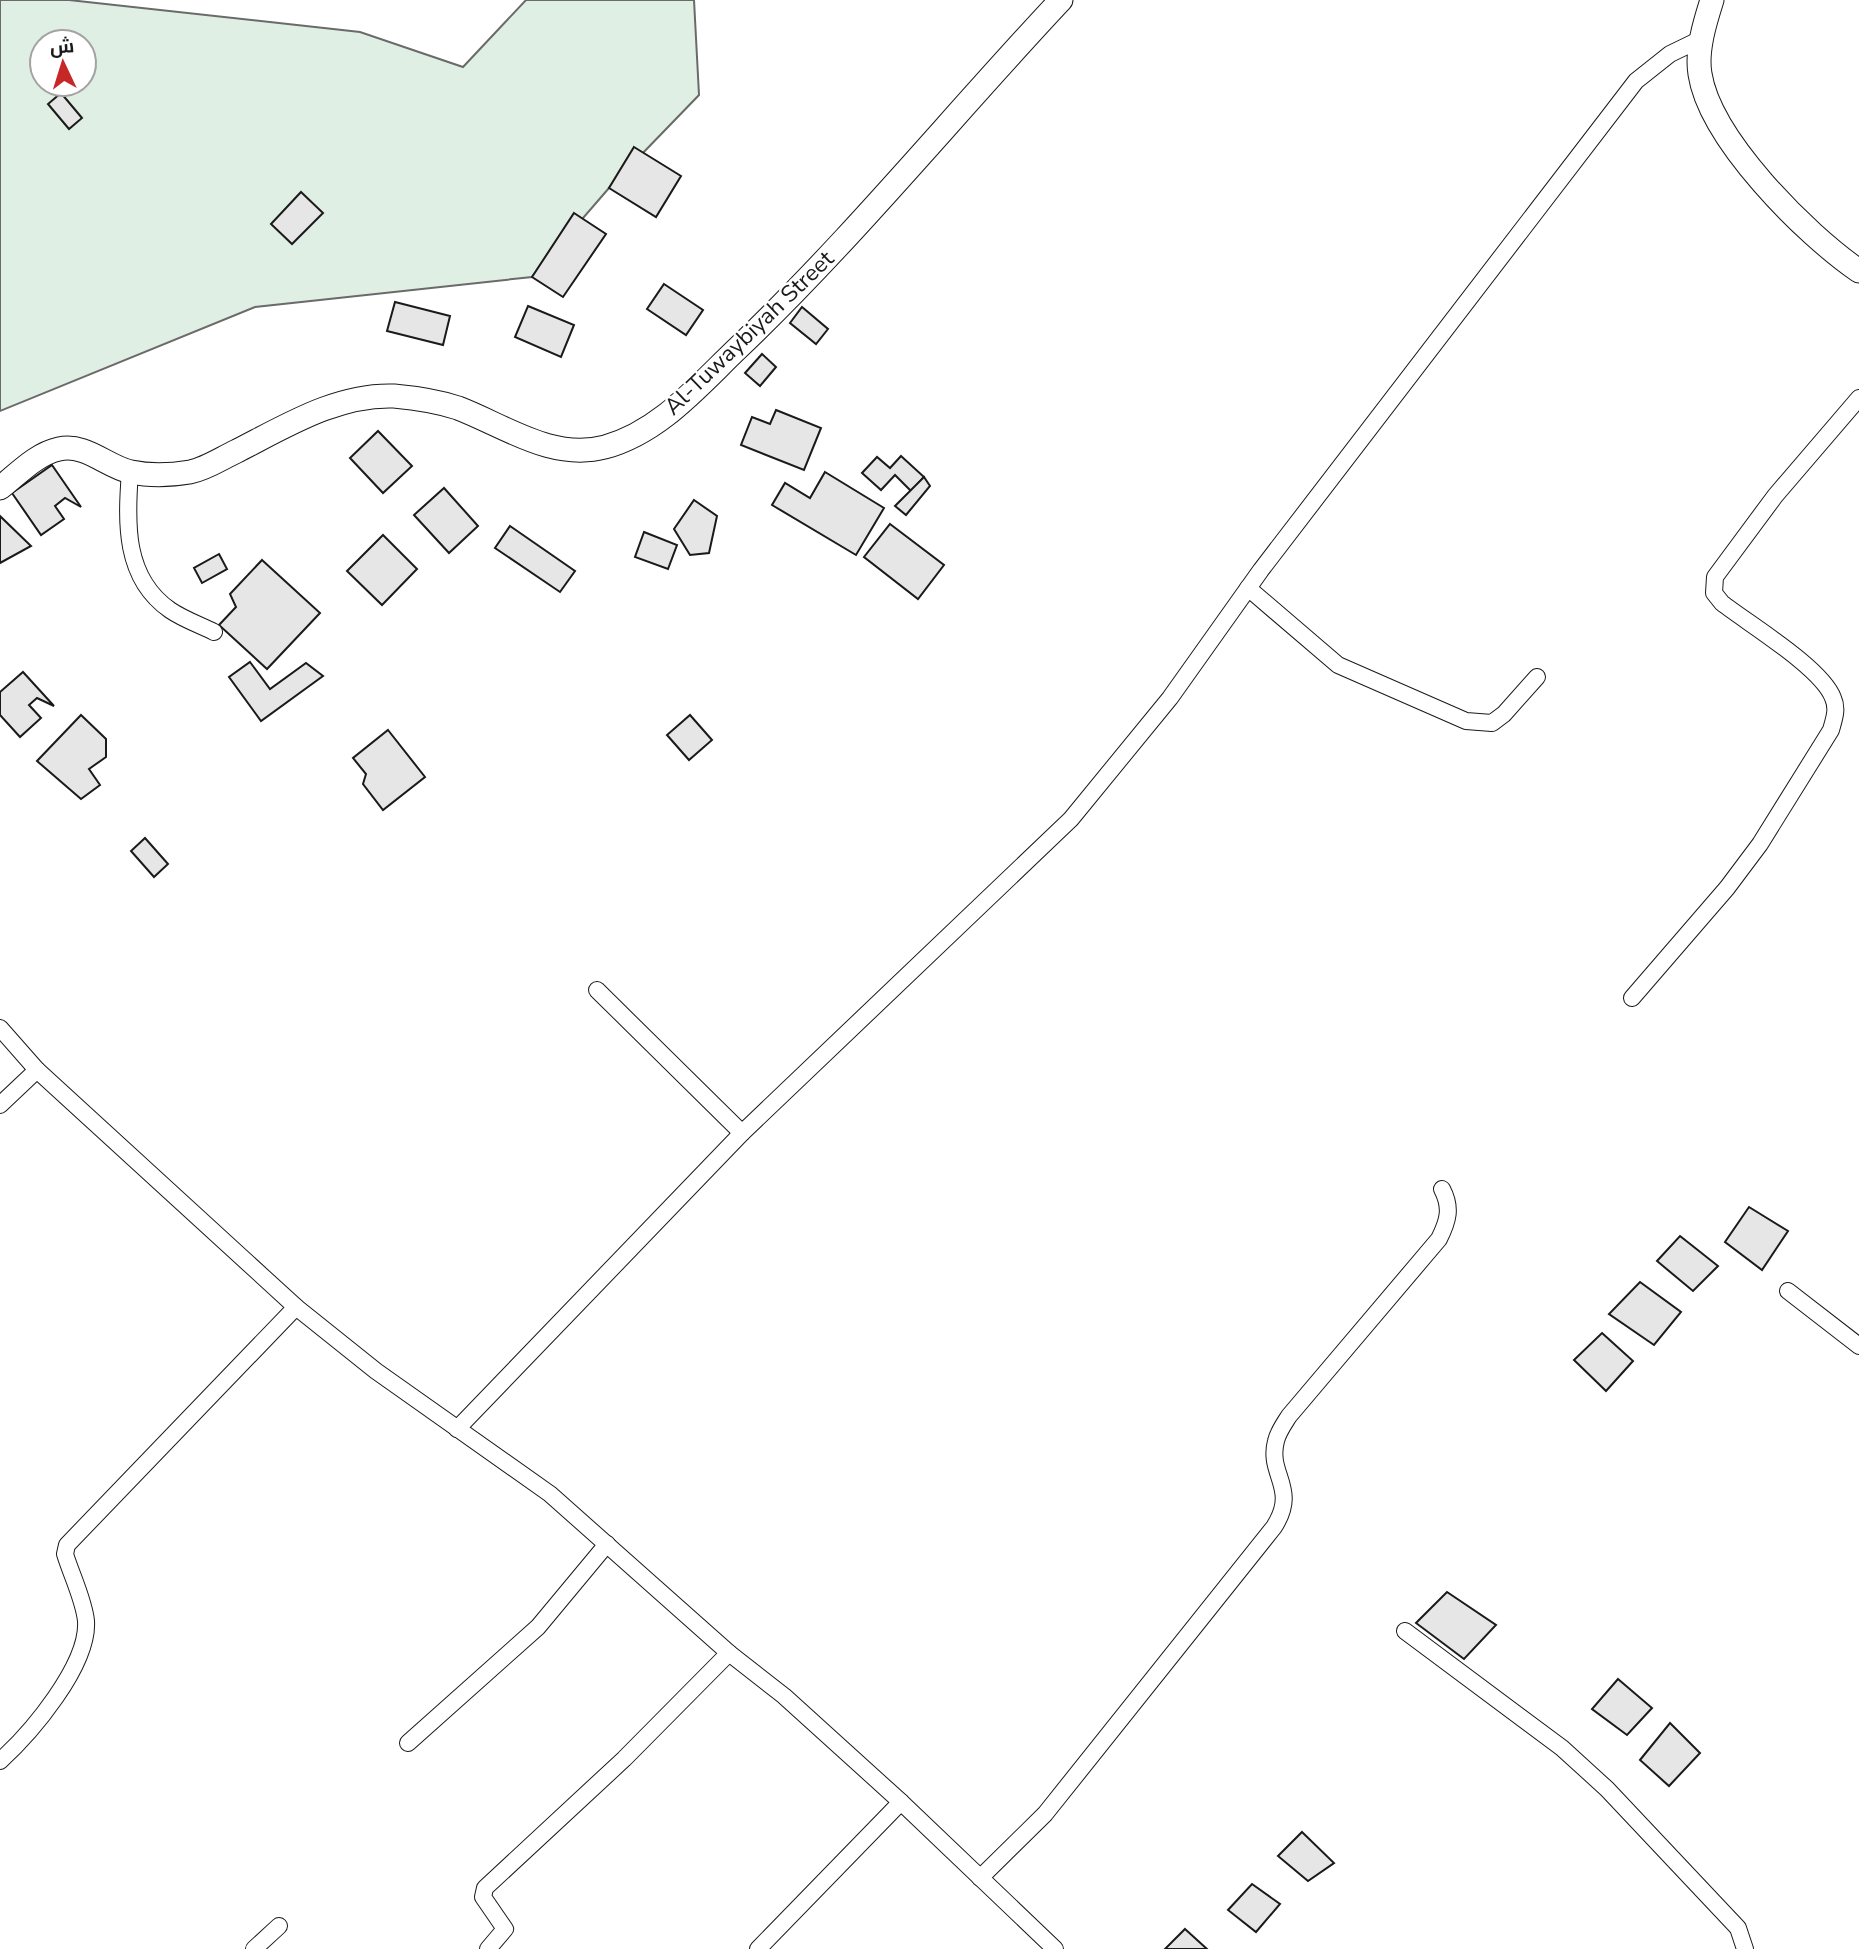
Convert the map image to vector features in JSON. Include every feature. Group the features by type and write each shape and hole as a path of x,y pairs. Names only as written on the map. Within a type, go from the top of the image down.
{"street":[{"name":"Al-Tuwaybiyah Street","path":"0,488 37,458 61,448 83,450 130,472 169,475 194,471 347,400 390,396 425,399 457,408 548,447 569,450 606,447 640,432 669,414 808,281 1061,0"},
{"path":"1712,0 1703,38 1699,72 1710,110 1739,155 1808,228 1859,271"},
{"path":"457,1429 742,1133 1071,818 1170,698 1248,588 1636,81 1670,54 1703,38"},
{"path":"1632,998 1760,844 1831,730 1836,712 1834,699 1820,677 1722,603 1713,593 1713,583 1776,496 1859,398"},
{"path":"130,472 126,521 135,568 146,587 170,611 214,632"},
{"path":"1248,588 1338,665 1466,722 1492,723 1504,715 1538,677"},
{"path":"597,990 742,1133"},
{"path":"0,1028 37,1070 296,1307 376,1371 550,1494 729,1653 784,1696 901,1802 1055,1949"},
{"path":"0,1105 37,1070"},
{"path":"980,1878 1045,1814 1275,1527 1286,1503 1275,1451 1279,1432 1289,1416 1439,1240 1448,1220 1448,1201 1442,1189"},
{"path":"1788,1291 1859,1346"},
{"path":"0,1760 37,1725 82,1646 86,1621 65,1554 67,1545 296,1307"},
{"path":"408,1743 538,1627 607,1544"},
{"path":"1405,1631 1562,1748 1607,1789 1738,1928 1745,1949"},
{"path":"488,1949 505,1929 484,1897 485,1888 624,1759 729,1653"},
{"path":"758,1949 901,1802"},
{"path":"254,1949 279,1926"}],"green space":[{"path":"0,0 69,0 360,32 463,67 526,0 694,0 699,95 609,188 532,277 255,307 0,411"}],"building":[{"path":"55,98 65,98 82,118 69,129 48,104"},
{"path":"634,147 681,176 656,217 609,188"},
{"path":"301,192 323,213 292,244 271,224"},
{"path":"574,213 606,234 563,297 532,277"},
{"path":"664,284 703,310 686,335 647,309"},
{"path":"395,302 450,316 443,345 387,331"},
{"path":"528,306 574,325 561,357 515,337"},
{"path":"802,307 828,329 816,344 790,323"},
{"path":"762,354 776,367 760,386 745,373"},
{"path":"776,410 821,428 804,470 741,445 752,417 770,424"},
{"path":"378,431 412,466 383,493 350,458"},
{"path":"901,456 924,477 911,491 895,475 881,490 862,473 877,457 890,468"},
{"path":"52,465 81,507 65,498 55,506 64,519 41,535 12,493"},
{"path":"825,472 884,508 856,555 772,505 785,483 810,498"},
{"path":"924,477 930,486 906,515 895,506"},
{"path":"444,488 478,526 449,553 414,515"},
{"path":"694,500 717,516 709,553 690,555 674,529"},
{"path":"0,516 31,546 0,563"},
{"path":"890,524 944,565 918,599 864,557"},
{"path":"510,526 575,571 560,592 495,548"},
{"path":"644,532 677,545 668,569 635,557"},
{"path":"383,535 417,569 382,605 347,571"},
{"path":"219,554 227,569 202,583 194,568"},
{"path":"262,560 320,613 267,669 219,625 236,607 230,594"},
{"path":"250,662 270,689 306,663 323,676 261,721 229,677"},
{"path":"23,672 54,706 37,698 29,705 41,718 20,737 0,715 0,692"},
{"path":"81,715 106,739 106,757 89,769 100,785 81,799 37,761"},
{"path":"690,715 712,740 689,760 667,735"},
{"path":"388,730 425,777 383,810 363,784 366,774 353,758"},
{"path":"145,838 168,864 154,877 131,851"},
{"path":"1749,1207 1788,1231 1762,1270 1725,1242"},
{"path":"1680,1236 1718,1266 1693,1291 1657,1261"},
{"path":"1640,1282 1681,1312 1654,1345 1609,1314"},
{"path":"1602,1333 1633,1361 1606,1391 1574,1360"},
{"path":"1447,1592 1496,1625 1464,1659 1416,1623"},
{"path":"1618,1679 1652,1708 1627,1735 1592,1709"},
{"path":"1670,1723 1700,1753 1669,1786 1640,1760"},
{"path":"1302,1832 1334,1863 1308,1881 1278,1856"},
{"path":"1252,1884 1280,1904 1256,1932 1228,1910"},
{"path":"1185,1929 1207,1949 1165,1949"}]}
